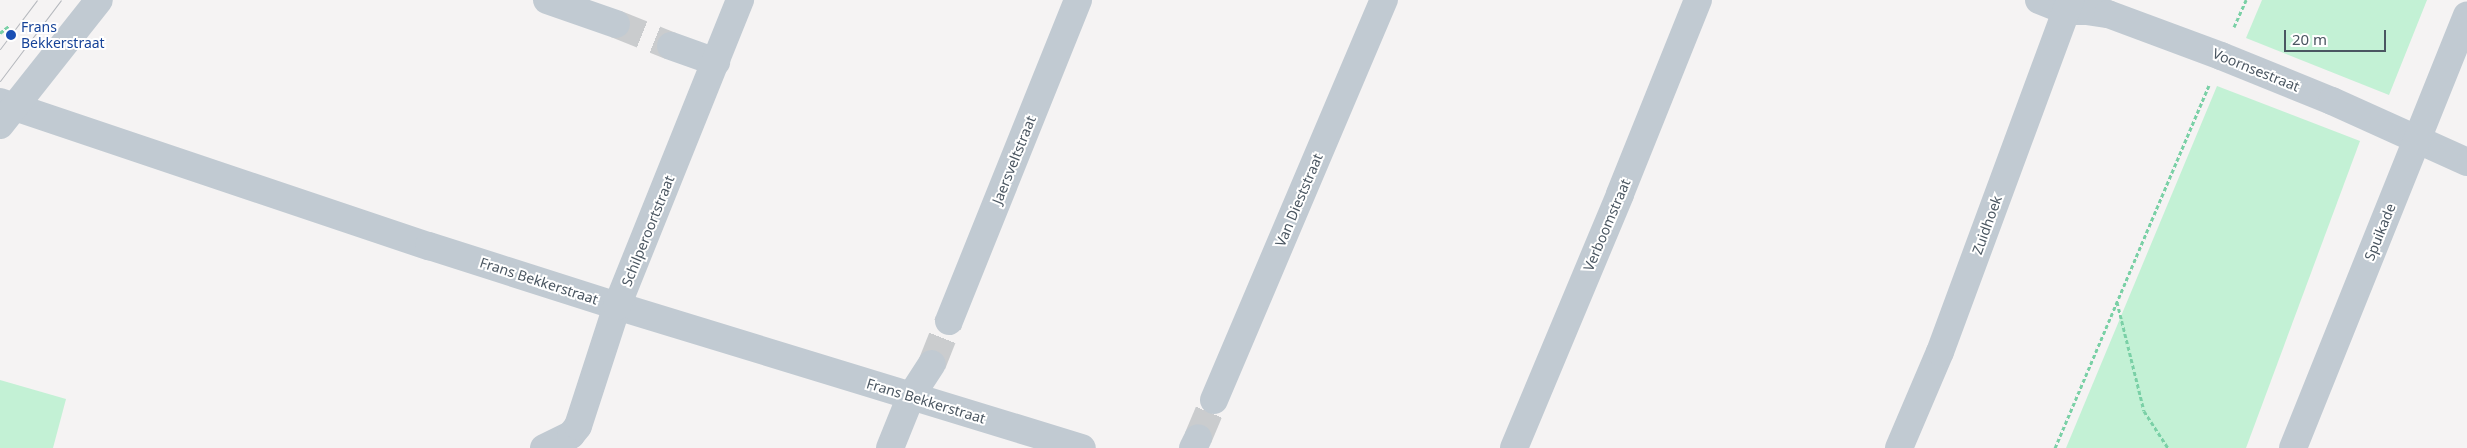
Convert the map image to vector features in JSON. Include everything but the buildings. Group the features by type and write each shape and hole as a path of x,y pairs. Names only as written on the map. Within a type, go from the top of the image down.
{"street":[{"path":"5,111 99,0"},
{"path":"548,0 616,24"},
{"name":"Schilperoortstraat","path":"544,448 571,435 578,426 617,306 740,0"},
{"name":"Jaersveltstraat","path":"949,320 1078,0"},
{"name":"Van Dieststraat","path":"1214,400 1384,0"},
{"name":"Verboomstraat","path":"1514,448 1698,0"},
{"name":"Voornsestraat","path":"2039,0 2108,14 2221,56 2332,101 2467,162"},
{"name":"Zuidhoek","path":"1899,448 1940,352 2068,5"},
{"name":"Spuikade","path":"2293,448 2467,16"},
{"path":"671,46 716,62"},
{"name":"Frans Bekkerstraat","path":"5,111 617,306 1082,448"},
{"path":"890,448 911,396 932,364"}],"path":[{"path":"2055,448 2116,301 2246,0"},
{"path":"0,34 9,26"},
{"path":"2116,301 2144,411 2168,448"}],"green space":[{"path":"2262,0 2427,0 2389,95 2246,38"},
{"path":"2217,86 2360,141 2246,448 2066,448"},
{"path":"0,380 66,399 53,448 0,448"}],"tunnel":[{"path":"616,24 671,46"},
{"path":"932,364 949,321"},
{"path":"1198,438 1214,400"}],"tram line":[{"path":"0,49 37,0"},
{"path":"0,81 61,0"}],"place":[{"name":"Frans Bekkerstraat","path":"11,35"}]}
